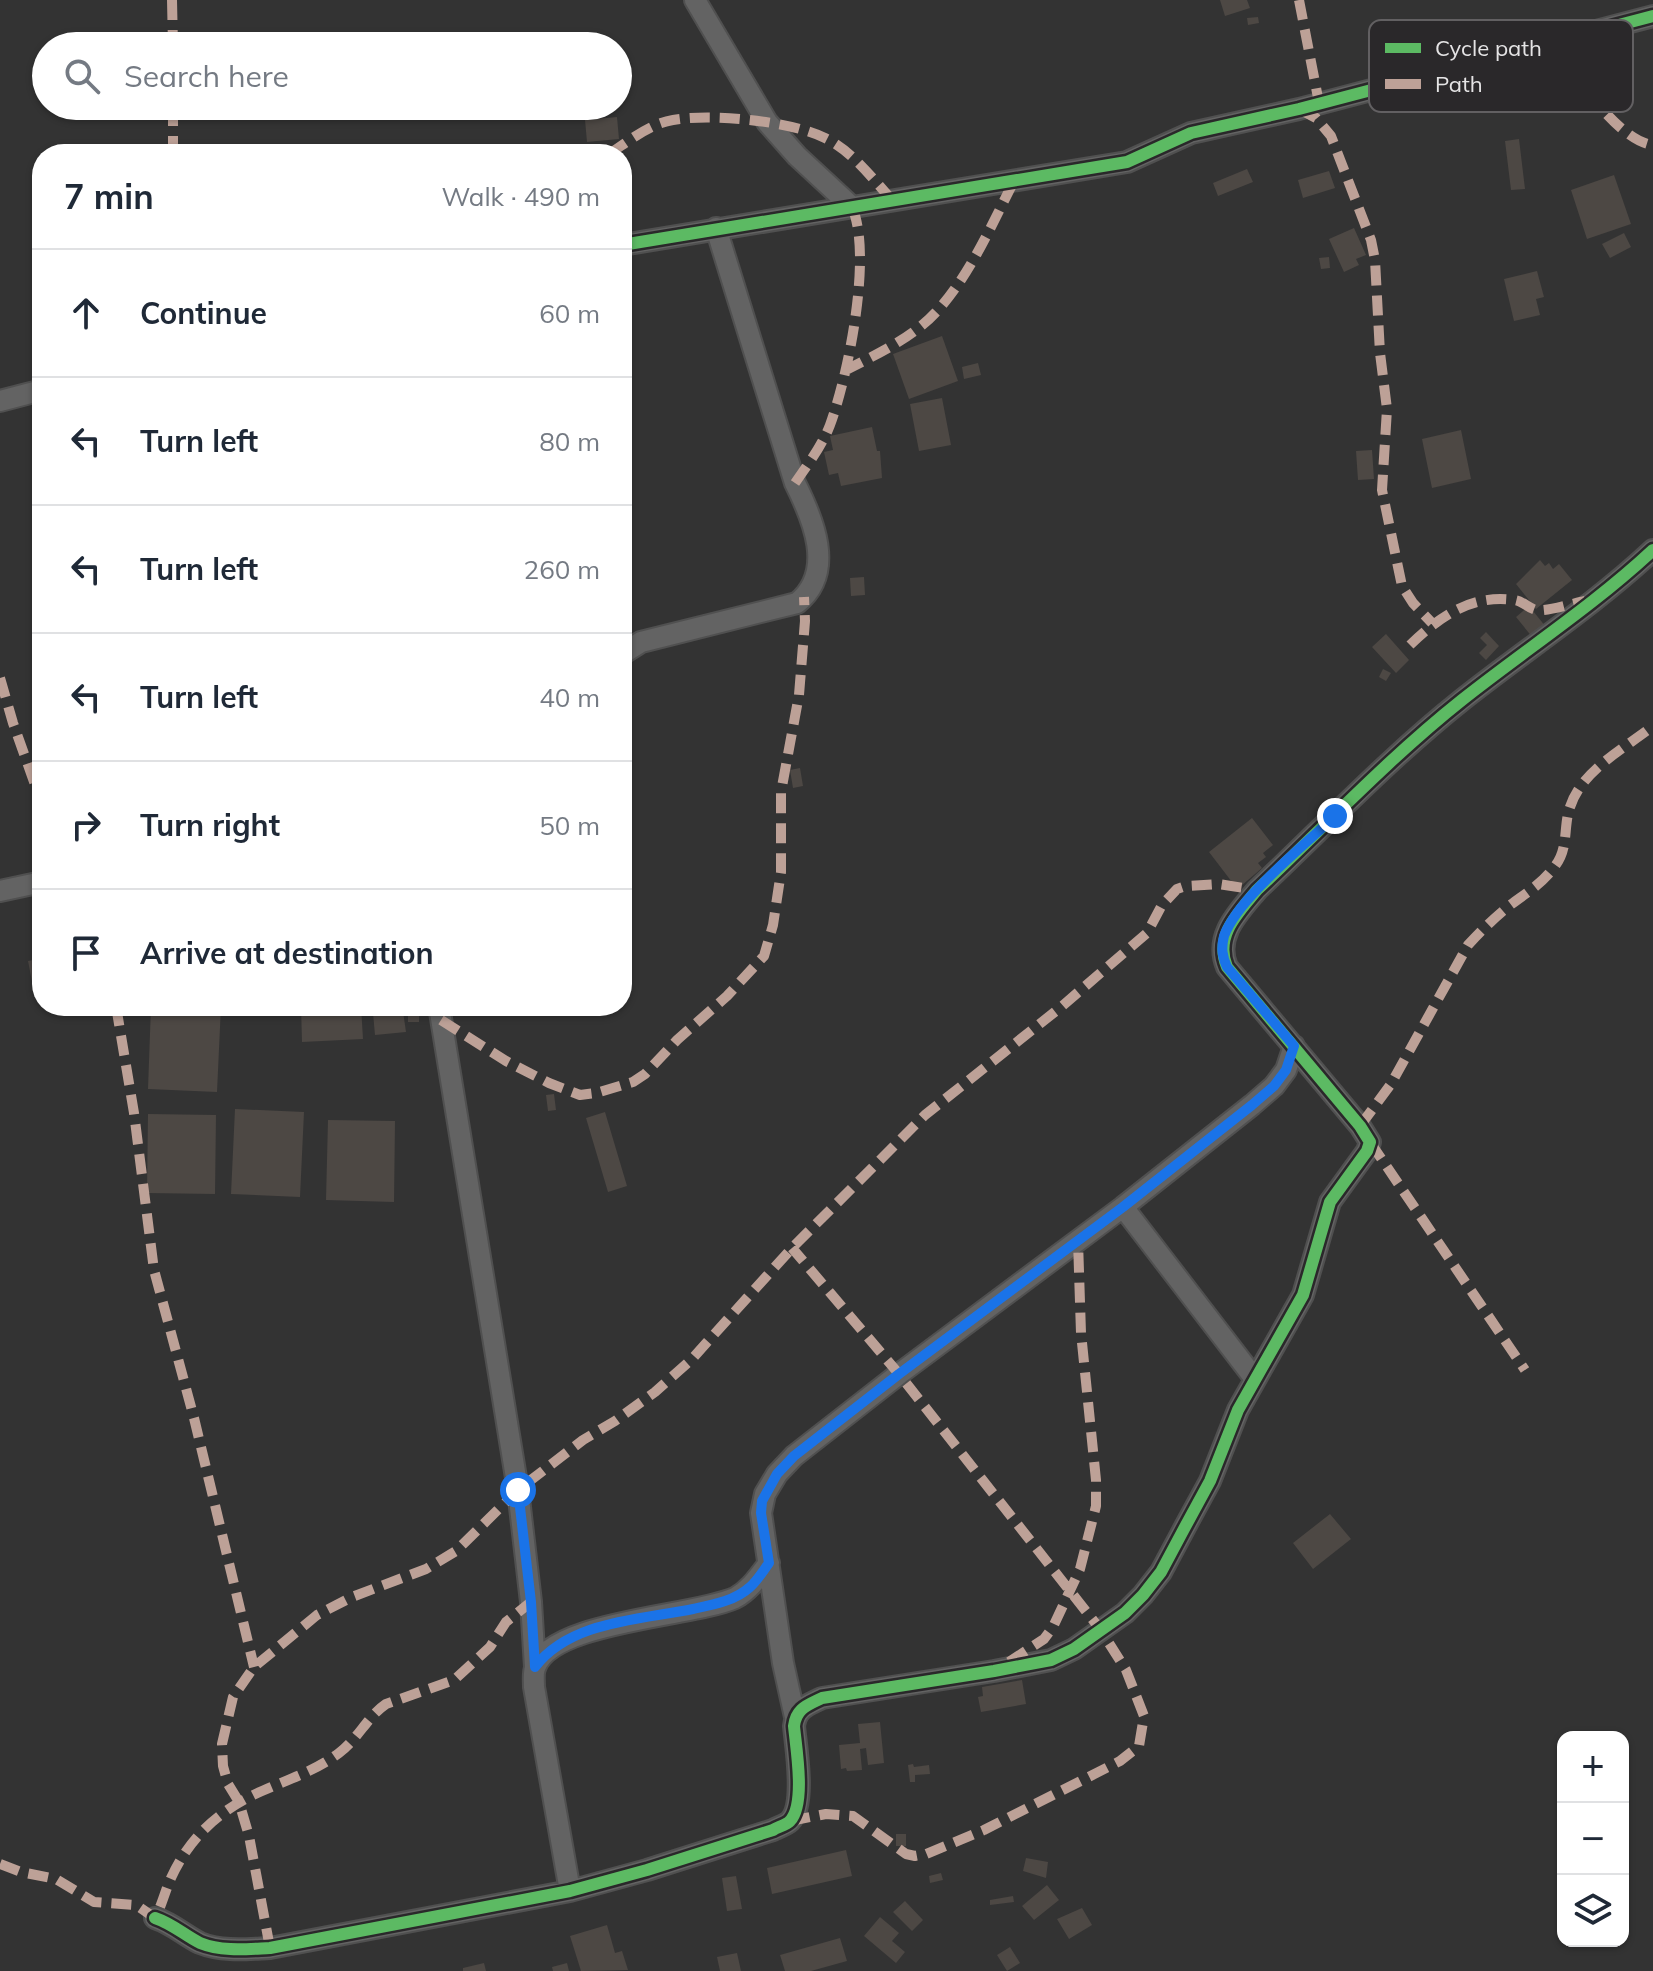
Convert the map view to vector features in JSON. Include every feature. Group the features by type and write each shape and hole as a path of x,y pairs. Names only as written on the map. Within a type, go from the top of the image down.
{"street":[{"path":"695,0 767,122 852,207"},
{"path":"1633,21 1653,16"},
{"path":"632,243 1127,162 1191,133 1369,91"},
{"path":"632,648 641,642 797,603 811,589 818,570 817,544 810,517 795,483 716,228"},
{"path":"0,401 32,393"},
{"path":"795,1717 802,1707 822,1698 1051,1660 1074,1649 1125,1613 1161,1572 1210,1481 1238,1410 1303,1295 1330,1202 1367,1151 1370,1142 1227,967 1221,954 1225,936 1235,918 1268,880 1461,701 1597,599 1653,550"},
{"path":"0,891 32,884"},
{"path":"441,1016 518,1490 531,1602 534,1687 570,1891"},
{"path":"155,1918 174,1925 208,1946 222,1949 270,1948 570,1891 759,1835 790,1821 799,1793 795,1717 783,1663 761,1513 765,1494 777,1474 794,1456 899,1374 1123,1207 1274,1086 1286,1070 1294,1046"},
{"path":"1123,1207 1255,1379"},
{"path":"535,1667 546,1652 566,1639 592,1630 712,1605 736,1597 751,1587 769,1563"}],"building":[{"path":"1220,0 1247,0 1250,8 1225,16"},
{"path":"1258,17 1259,23 1248,25 1247,18"},
{"path":"585,120 617,120 619,139 587,142"},
{"path":"1519,139 1525,189 1511,190 1505,141"},
{"path":"1247,169 1253,182 1218,196 1213,183"},
{"path":"1329,171 1335,188 1303,198 1298,180"},
{"path":"1614,175 1631,224 1587,239 1571,190"},
{"path":"1354,228 1366,255 1356,259 1359,265 1344,272 1329,239"},
{"path":"1624,233 1631,247 1610,258 1602,244"},
{"path":"1329,257 1330,268 1321,269 1319,258"},
{"path":"1537,271 1544,297 1536,299 1540,315 1514,321 1504,279"},
{"path":"942,336 958,381 909,399 893,354"},
{"path":"978,363 981,375 964,379 962,367"},
{"path":"942,398 951,445 919,451 910,404"},
{"path":"872,427 877,451 880,451 882,478 841,486 838,473 829,475 824,452 833,450 830,436"},
{"path":"1461,430 1471,479 1432,488 1422,439"},
{"path":"1372,450 1374,479 1358,480 1356,451"},
{"path":"1540,560 1545,566 1549,563 1553,569 1559,564 1572,580 1536,609 1516,584"},
{"path":"864,577 865,595 851,596 850,578"},
{"path":"1529,606 1546,627 1533,638 1516,617"},
{"path":"1486,632 1499,646 1486,660 1479,653 1487,645 1480,638"},
{"path":"1386,634 1409,660 1396,673 1372,647"},
{"path":"1383,669 1391,673 1386,681 1379,677"},
{"path":"800,768 803,786 793,788 790,770"},
{"path":"1252,818 1273,845 1263,853 1266,857 1258,863 1262,868 1241,886 1239,883 1235,886 1209,852"},
{"path":"32,960 32,982 28,961"},
{"path":"151,1016 221,1016 217,1092 148,1089"},
{"path":"301,1016 362,1016 363,1039 302,1042"},
{"path":"373,1016 404,1016 406,1032 375,1035"},
{"path":"408,1016 419,1016 419,1022 408,1022"},
{"path":"554,1094 556,1110 548,1111 546,1095"},
{"path":"235,1109 304,1112 300,1197 231,1194"},
{"path":"605,1112 627,1186 608,1192 586,1118"},
{"path":"148,1114 216,1115 215,1194 147,1193"},
{"path":"328,1120 395,1121 394,1202 326,1200"},
{"path":"1330,1514 1351,1539 1313,1569 1293,1543"},
{"path":"1022,1680 1026,1704 981,1712 978,1697 983,1696 982,1687"},
{"path":"880,1722 884,1763 868,1765 866,1748 860,1749 862,1770 841,1769 839,1745 860,1743 858,1724"},
{"path":"913,1764 914,1767 929,1765 930,1774 915,1775 915,1782 910,1782 908,1765"},
{"path":"896,1834 906,1834 906,1846 896,1846"},
{"path":"846,1850 852,1876 772,1894 767,1868"},
{"path":"1026,1858 1048,1862 1046,1878 1023,1871"},
{"path":"941,1873 943,1880 930,1883 929,1876"},
{"path":"736,1876 742,1909 727,1911 722,1878"},
{"path":"1047,1885 1059,1900 1034,1920 1022,1906"},
{"path":"1013,1896 1014,1902 990,1905 990,1900"},
{"path":"905,1901 923,1920 912,1931 893,1912"},
{"path":"1082,1908 1092,1925 1069,1939 1057,1919"},
{"path":"880,1917 899,1933 892,1941 905,1952 896,1963 864,1936"},
{"path":"607,1925 615,1953 622,1951 628,1970 581,1971 570,1936"},
{"path":"840,1938 847,1961 811,1971 785,1971 780,1955"},
{"path":"1010,1947 1020,1963 1007,1971 997,1955"},
{"path":"737,1953 741,1971 720,1971 717,1957"},
{"path":"484,1963 486,1971 463,1971 463,1968"},
{"path":"567,1963 569,1971 553,1971 552,1967"}],"marked path":[{"path":"172,0 173,32"},
{"path":"1299,0 1319,103"},
{"path":"1299,109 1316,118 1331,136 1371,240 1387,409 1382,490 1402,586 1432,623"},
{"path":"1605,112 1639,141 1653,145"},
{"path":"624,144 664,122 689,118 750,120 792,127 835,143 892,200"},
{"path":"173,120 173,144"},
{"path":"844,371 906,337 938,310 971,264 1014,181"},
{"path":"795,483 819,448 830,425 844,377 859,284 858,228 852,207"},
{"path":"441,1020 506,1061 549,1083 580,1095 596,1093 633,1082 645,1074 764,956 773,925 781,872 781,792 799,695 804,597"},
{"path":"1410,645 1432,625 1470,604 1498,599 1514,600 1541,610 1585,601"},
{"path":"0,678 32,776"},
{"path":"1360,1126 1391,1084 1468,945 1555,866 1564,845 1570,807 1584,782 1605,761 1653,726"},
{"path":"270,1948 249,1836 239,1802 228,1784 223,1766 222,1744 233,1697 254,1667 317,1615 352,1597 426,1569 456,1551 518,1490 583,1440 655,1392 691,1360 792,1248 925,1115 1061,1007 1147,933 1162,905 1177,889 1218,884 1257,890"},
{"path":"118,1016 134,1113 154,1270 194,1418 254,1667"},
{"path":"1370,1142 1525,1370"},
{"path":"1009,1662 1044,1639 1053,1627 1080,1569 1096,1506 1081,1333 1078,1241"},
{"path":"790,1821 826,1814 853,1816 906,1854 926,1854 984,1830 1120,1761 1139,1746 1144,1716 1126,1670 1100,1629 899,1374 792,1248"},
{"path":"0,1864 56,1879 94,1902 136,1905 155,1918 187,1849 220,1815 247,1798 330,1759 346,1747 386,1704 454,1680 490,1647 506,1622 531,1602"}],"cycle path":[{"path":"1633,21 1653,16"},
{"path":"632,243 1127,162 1191,133 1369,91"},
{"path":"155,1918 208,1946 270,1948 570,1891 647,1870 773,1830 790,1821 795,1813 799,1789 794,1726 797,1715 808,1705 822,1698 1051,1660 1074,1649 1125,1613 1161,1572 1210,1481 1238,1410 1303,1295 1330,1202 1367,1151 1370,1142 1227,967 1224,945 1230,926 1257,890 1409,745 1462,700 1607,590 1653,550"}],"route":[{"path":"518,1490 535,1667 546,1652 566,1639 592,1630 712,1605 736,1597 751,1587 769,1563 762,1501 777,1474 794,1456 1123,1207 1274,1086 1286,1070 1294,1046 1227,967 1221,954 1225,936 1257,890 1335,816"}]}
